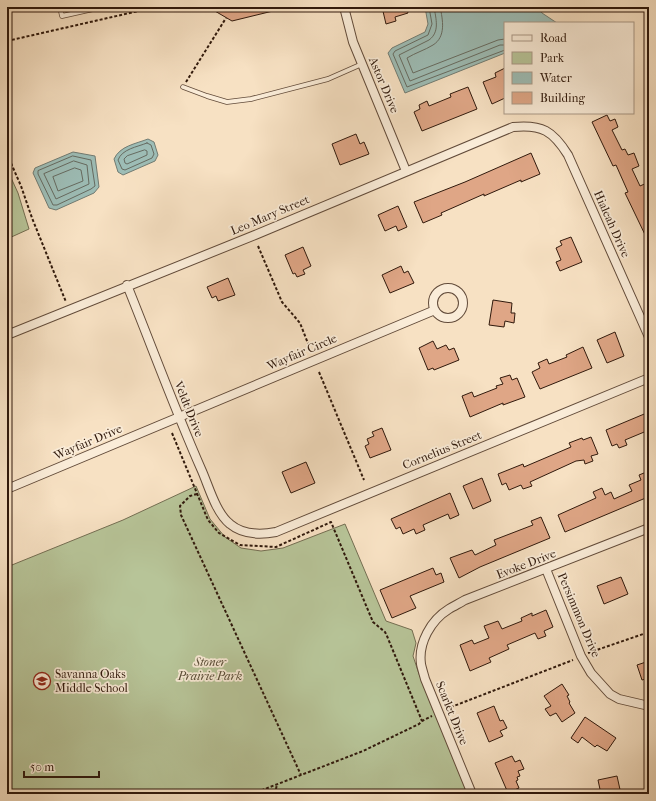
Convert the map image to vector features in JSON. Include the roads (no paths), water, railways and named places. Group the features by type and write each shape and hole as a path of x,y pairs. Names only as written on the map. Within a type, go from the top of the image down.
{"street":[{"name":"Astor Drive","path":"344,7 352,42 406,171"},
{"name":"Leo Mary Street","path":"7,335 254,235 513,127 526,125 542,128"},
{"name":"Hialeah Drive","path":"542,128 559,140 568,155 649,337"},
{"name":"Veldt Drive","path":"127,286 179,417 219,511 230,524 242,531"},
{"name":"Wayfair Circle","path":"179,417 435,310"},
{"name":"Cornelius Street","path":"242,531 259,535 276,532 649,378"},
{"name":"Wayfair Drive","path":"7,489 179,417"},
{"name":"Evoke Drive","path":"424,639 431,626 449,609 465,600 649,528"},
{"name":"Persimmon Drive","path":"546,569 581,656 591,673 610,694 619,699 649,706"},
{"name":"Scarlet Drive","path":"424,639 420,652 421,665 438,712 472,794"}],"lane":[{"path":"60,7 62,16 102,7"},
{"path":"183,87 227,102 251,99 328,79 362,64"}],"water":[{"path":"425,7 538,7 542,13 556,22 504,22 504,53 405,93 388,53 392,48 425,32 428,24"},
{"path":"148,139 154,142 158,155 155,161 123,175 118,172 114,159 120,151 128,146"},
{"path":"73,152 95,156 99,187 94,193 56,210 49,208 33,173 35,168"}],"place":[{"name":"Savanna Oaks Middle School","path":"42,681"}],"park label":[{"name":"Stoner Prairie Park","path":"210,669"}]}
